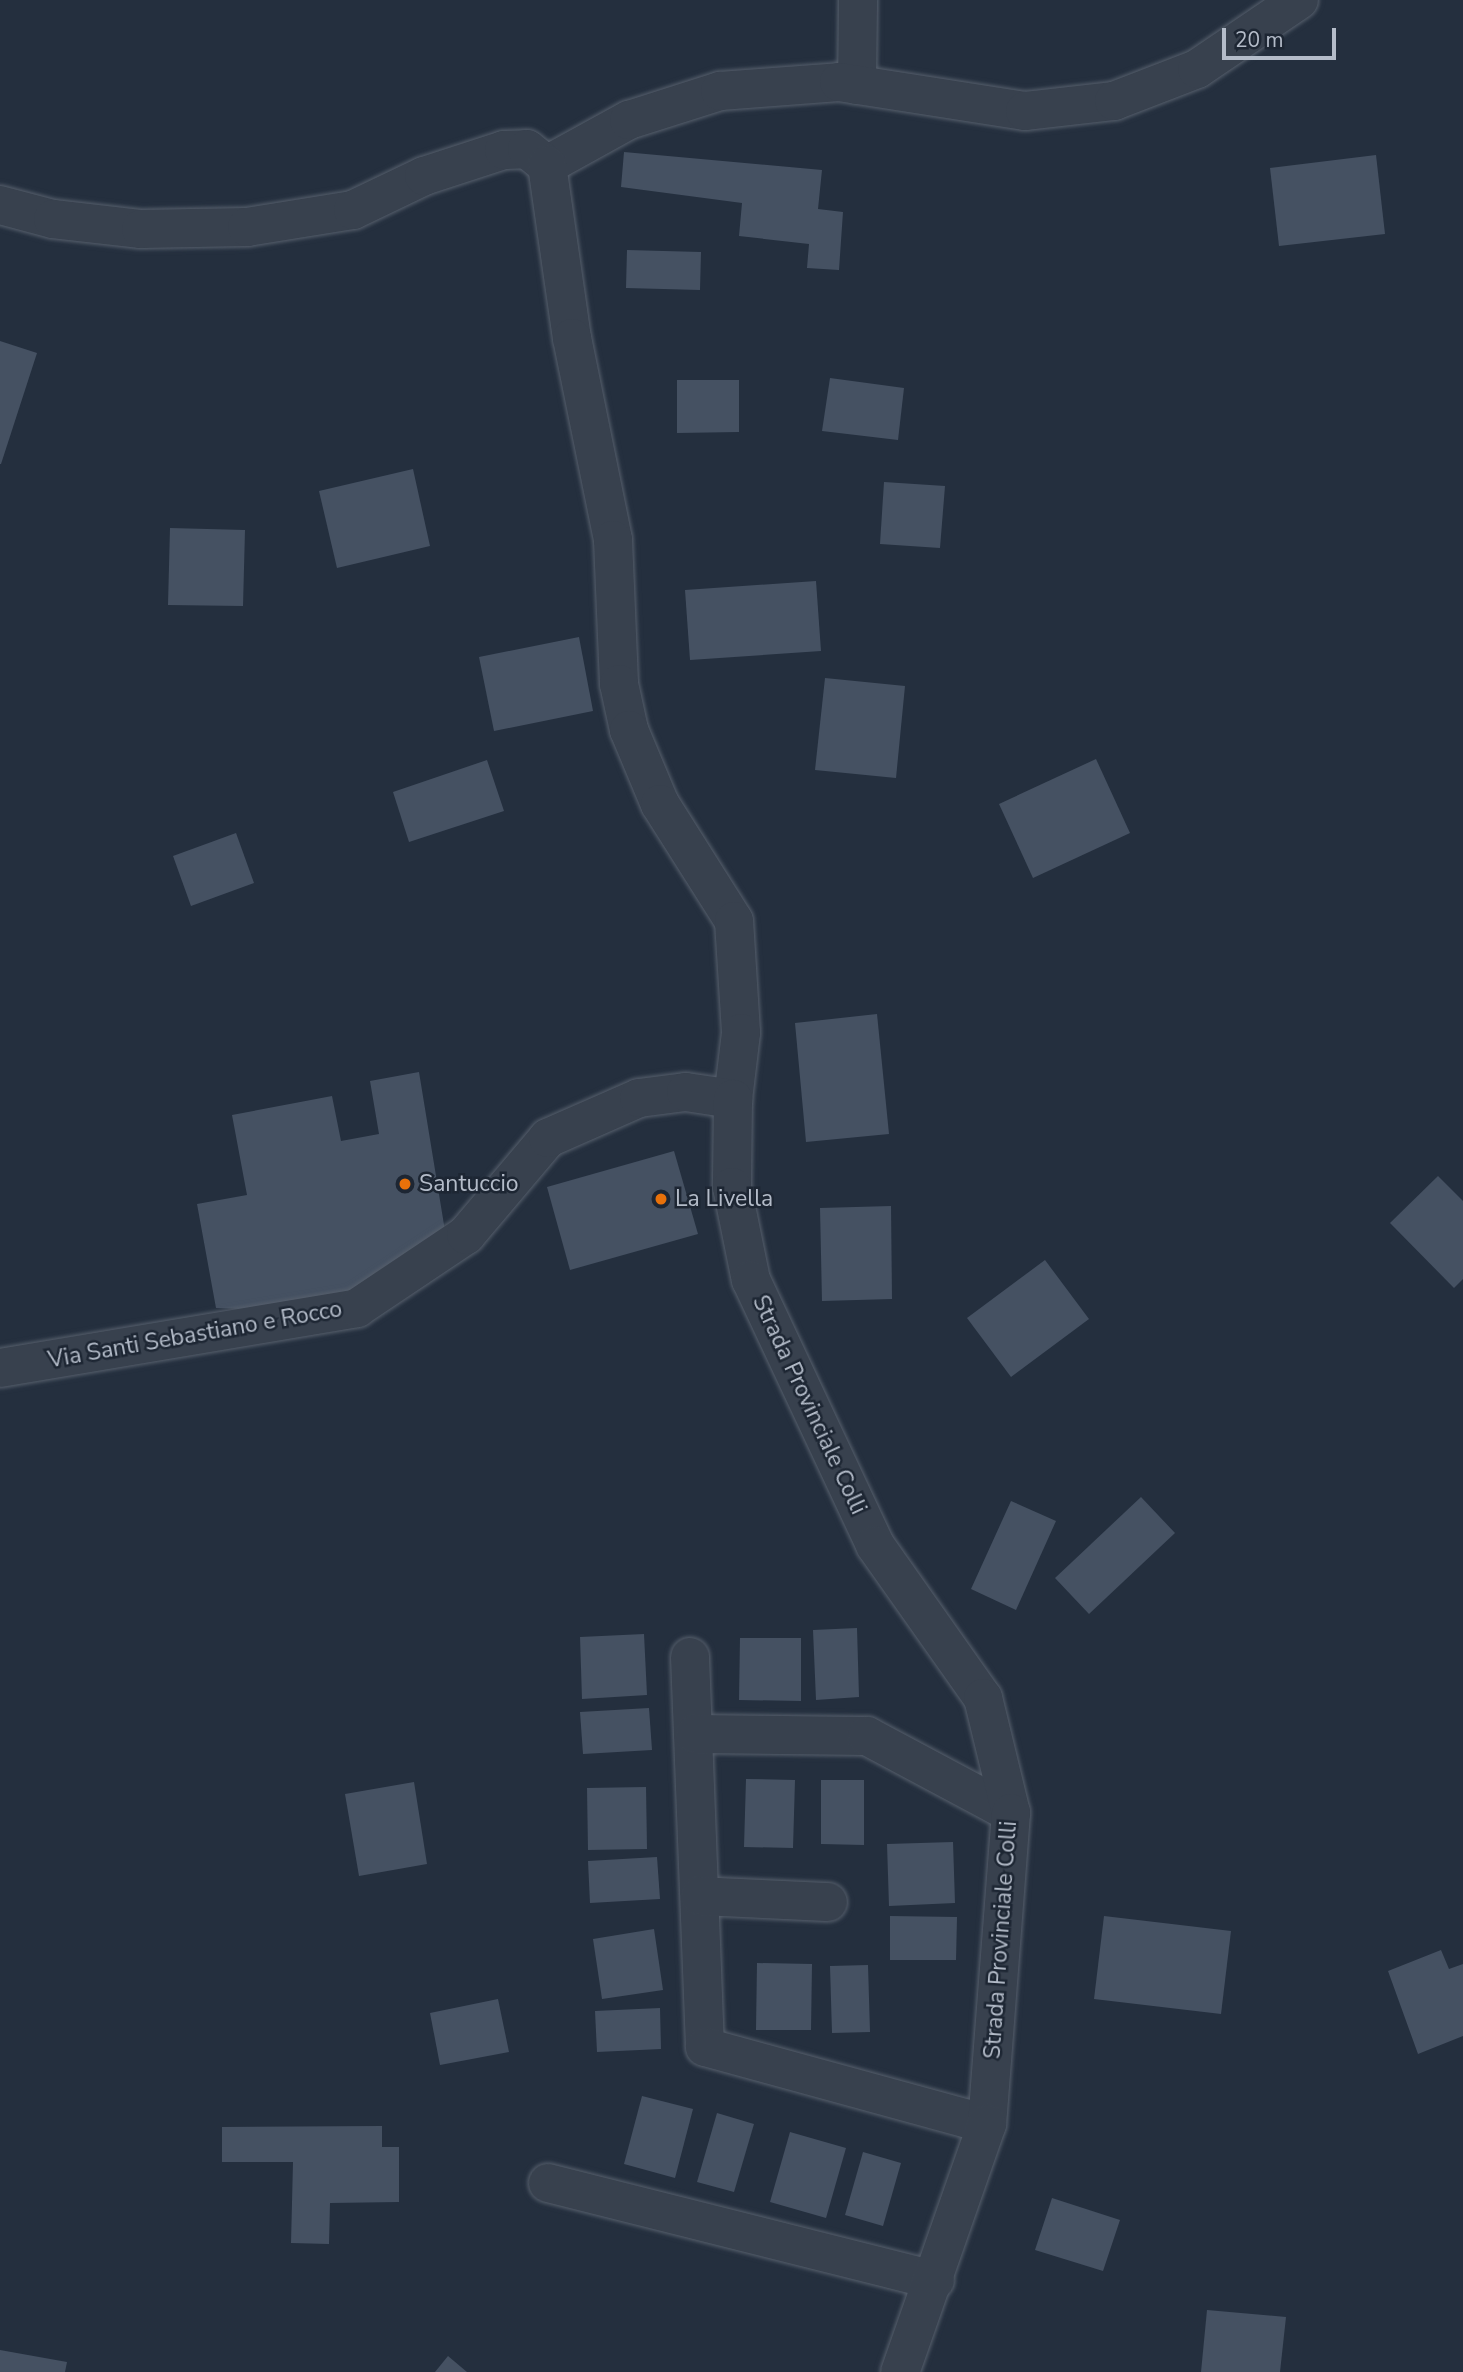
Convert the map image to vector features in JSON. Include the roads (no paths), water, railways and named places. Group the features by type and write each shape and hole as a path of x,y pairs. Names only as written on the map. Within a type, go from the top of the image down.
{"street":[{"path":"857,85 858,0"},
{"path":"0,205 53,219 141,229 247,227 353,209 424,176 504,150 527,149 547,165 629,120 720,91 857,85 1025,111 1114,101 1197,69 1298,0"},
{"name":"Strada Provinciale Colli","path":"547,165 572,338 613,540 619,684 629,730 660,804 734,921 741,1033 733,1099 732,1187 751,1280 875,1545 984,1698 1011,1813 987,2124 935,2280 900,2372"},
{"name":"Via Santi Sebastiano e Rocco","path":"0,1367 357,1308 466,1235 548,1138 639,1098 686,1093 733,1099"},
{"path":"690,1657 705,2047 987,2124"},
{"path":"695,1734 867,1736 1011,1813"},
{"path":"700,1896 828,1902"},
{"path":"548,2183 935,2280"}],"place":[{"name":"Santuccio","path":"405,1184"},
{"name":"La Livella","path":"661,1199"}]}
